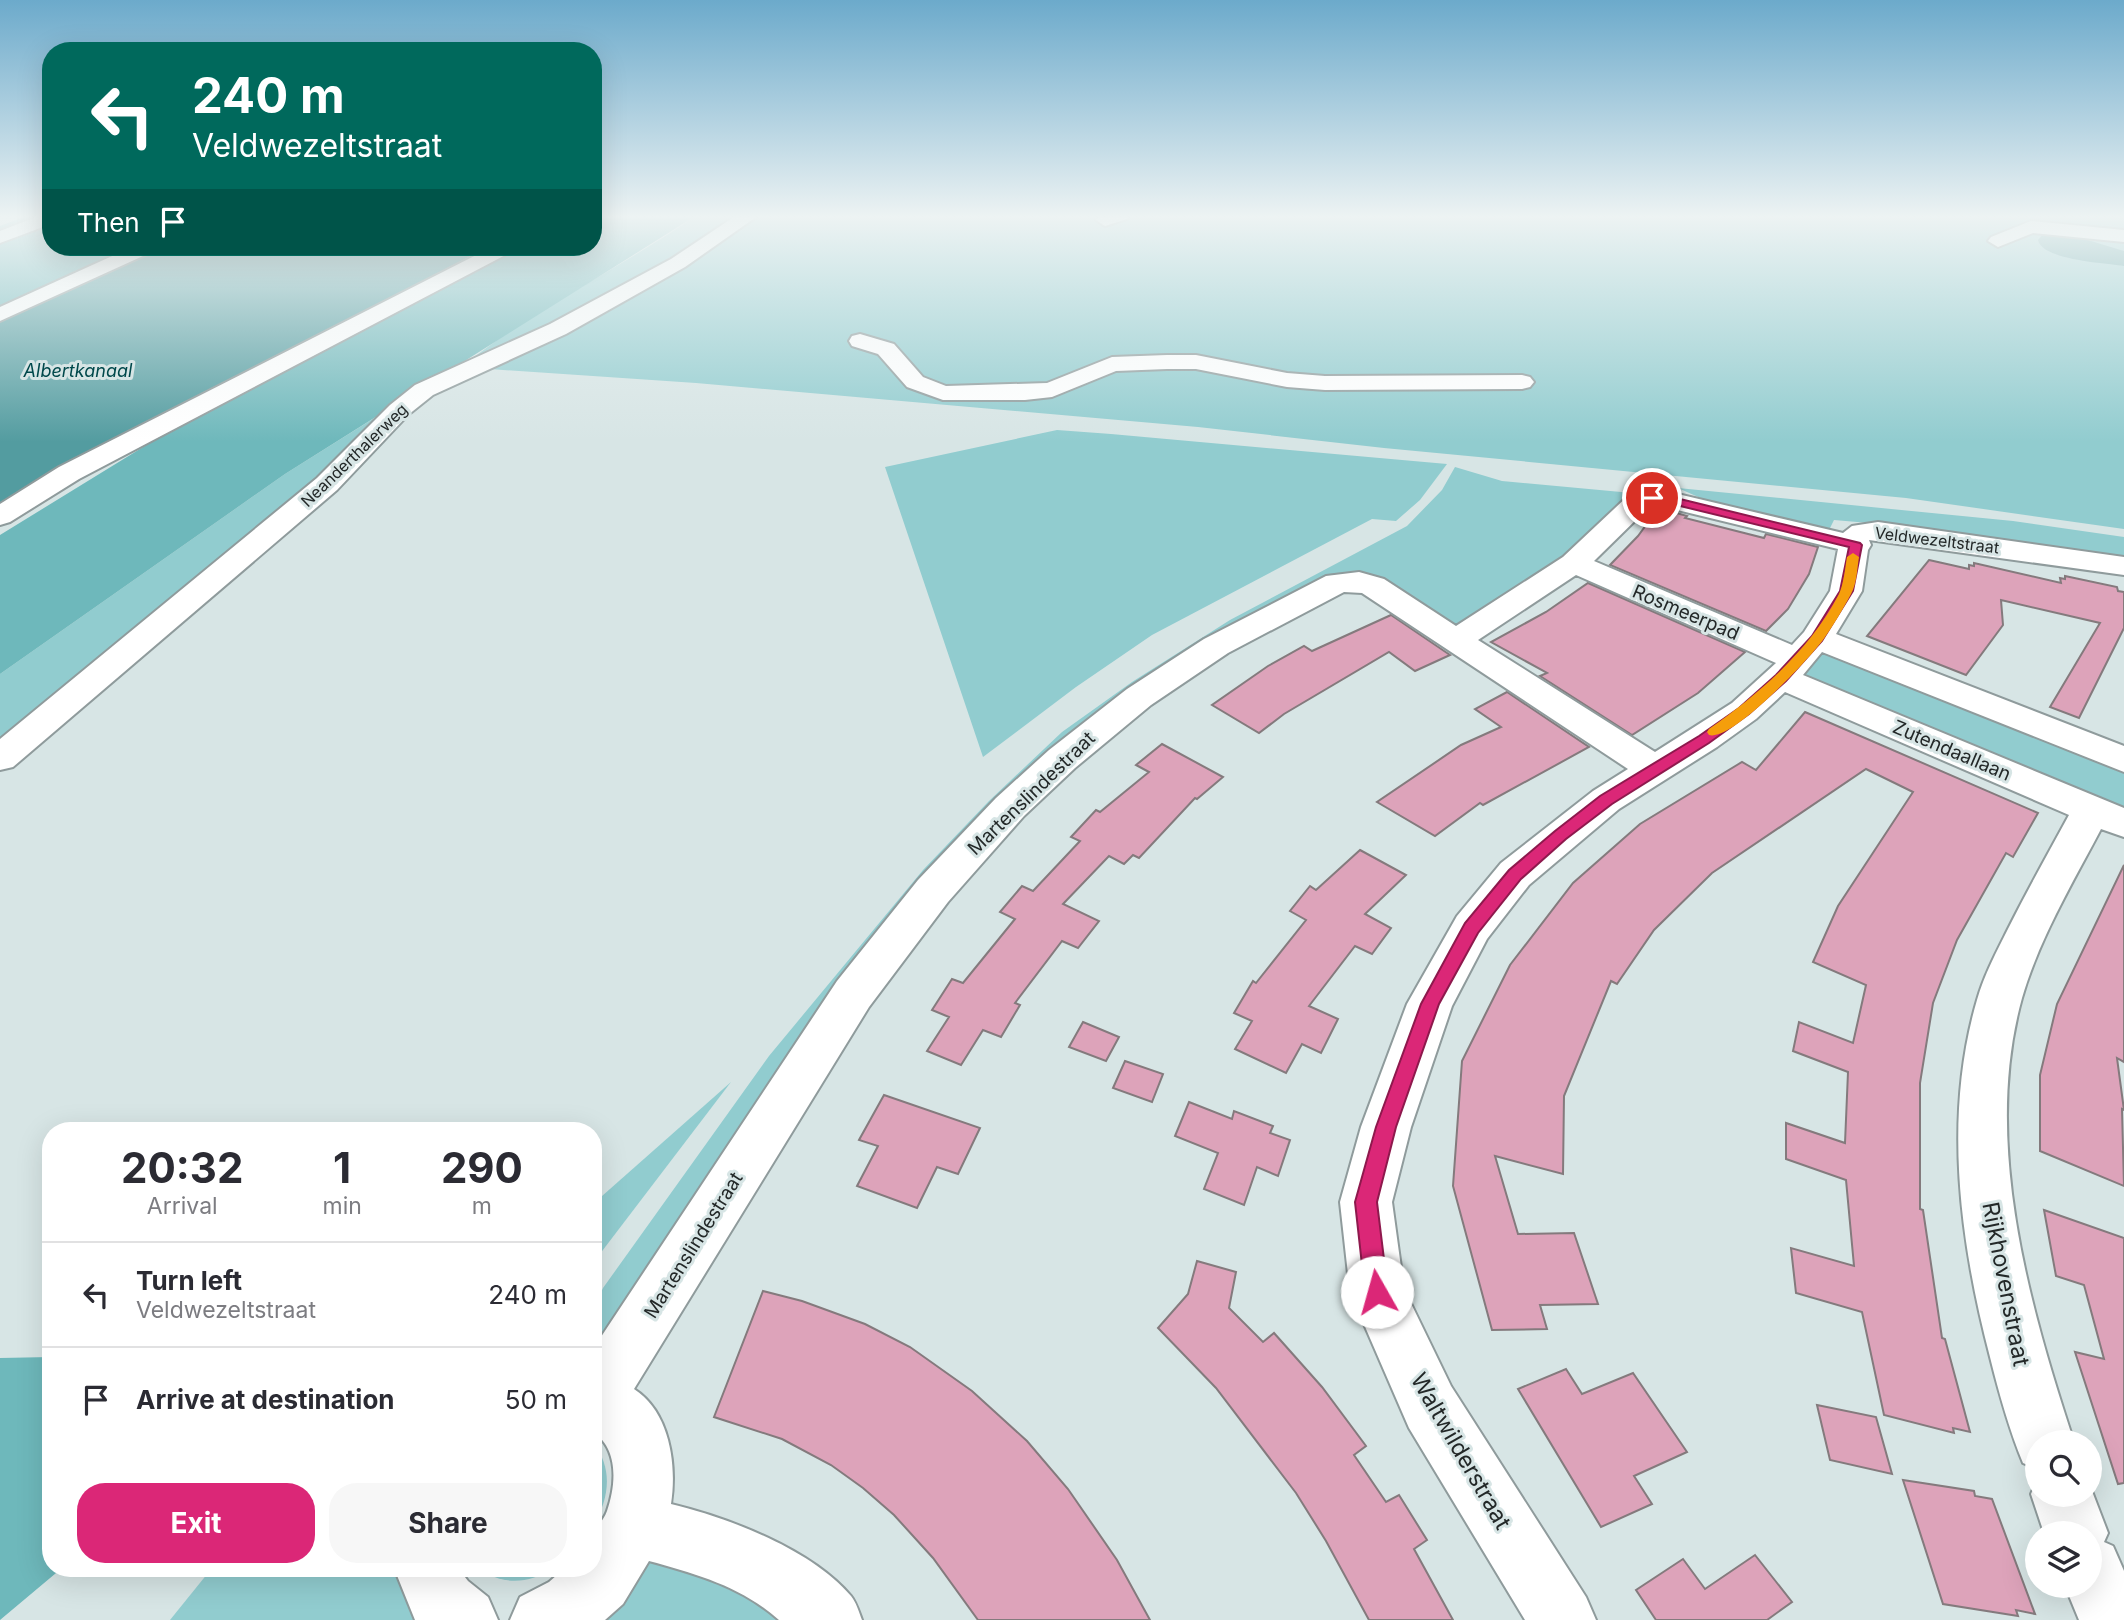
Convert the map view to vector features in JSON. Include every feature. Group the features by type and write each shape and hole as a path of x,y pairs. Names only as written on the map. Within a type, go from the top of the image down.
{"street":[{"path":"0,316 54,291"},
{"path":"0,516 69,474 422,291"},
{"name":"Neanderthalerweg","path":"0,758 327,484 400,410 424,390 558,329 628,291"},
{"path":"860,341 886,349 915,382 943,393 1025,393 1052,390 1112,364 1167,362 1196,362 1287,380 1325,383 1522,382"},
{"name":"Veldwezeltstraat","path":"1574,564 1640,500 1665,499 1856,545 1855,536 1862,532 1878,531 2124,566"},
{"name":"Waltwilderstraat","path":"1563,1620 1430,1407 1377,1292 1366,1202 1386,1127 1430,1004 1472,928 1515,874 1606,800 1744,711 1799,659 1846,591 1856,545"},
{"path":"1456,640 1574,564"},
{"name":"Rosmeerpad","path":"1574,564 1799,659"},
{"name":"Martenslindestraat","path":"602,1385 853,994 933,891 1010,807 1062,759 1139,697 1216,646 1337,583 1359,581 1373,586 1656,770"},
{"path":"1799,659 2124,760"},
{"name":"Zutendaallaan","path":"1799,659 2108,816"},
{"name":"Rijkhovenstraat","path":"2040,1430 2014,1342 1996,1264 1988,1208 1984,1111 1991,1034 2000,998 2052,881 2108,816"},
{"path":"602,1402 618,1411 635,1432 643,1459 644,1492 635,1526 614,1564 602,1577"},
{"path":"635,1526 709,1545 782,1579 829,1620"},
{"path":"427,1577 446,1609 464,1620"},
{"path":"543,1620 584,1596 602,1577"},
{"path":"2102,1597 2112,1620"}],"shaded area":[{"path":"0,291 39,291 0,308"},
{"path":"433,291 577,291 285,474 0,674 0,535 218,401"},
{"path":"575,291 615,291 564,318 466,363 494,343"},
{"path":"646,291 2124,291 2124,529 1906,498 1384,448 1198,427 696,383 489,369"},
{"path":"403,400 306,493 0,746 0,674 285,474"},
{"path":"1057,430 1447,464 1420,500 1396,521 1372,519 1152,635 1076,687 983,757 885,467"},
{"path":"1455,467 1502,481 1632,493 1590,539 1462,631 1335,579 1000,806 602,1366 603,1288 769,1056 923,870 989,801 1062,732 1132,682 1230,620 1407,526 1442,490"},
{"path":"1678,488 2013,521 2124,537 2124,559 1869,523 1834,520 1828,532 1714,504"},
{"path":"1825,649 2124,767 2124,814 1803,676 1801,669"},
{"path":"731,1082 602,1251 602,1196"},
{"path":"42,1357 42,1577 51,1577 0,1620 0,1358"},
{"path":"602,1458 607,1483 602,1508"},
{"path":"646,1539 813,1620 592,1620"},
{"path":"205,1577 403,1577 419,1620 170,1620"},
{"path":"494,1577 535,1577 516,1581"}],"water":[{"name":"Albertkanaal","path":"67,291 404,291 78,460 0,507 0,322"}],"building":[{"path":"1657,510 1673,512 1687,516 1685,518 1764,538 1766,534 1818,547 1809,574 1788,609 1766,631 1610,565 1638,536"},
{"path":"1929,560 1969,569 1969,565 1974,566 1974,563 2061,583 2060,578 2065,579 2065,576 2117,587 2118,591 2124,592 2124,628 2079,718 2050,707 2100,623 2001,600 2003,625 1966,675 1867,636"},
{"path":"1588,583 1745,652 1698,693 1632,735 1540,676 1547,673 1491,642 1546,612"},
{"path":"1391,615 1450,655 1415,671 1389,652 1284,714 1259,733 1212,705 1268,666 1304,646 1312,651"},
{"path":"1507,692 1589,747 1483,805 1480,803 1435,836 1377,802 1461,745 1501,727 1475,709"},
{"path":"1805,712 2038,813 2013,857 2006,853 1957,940 1933,1003 1920,1083 1920,1209 1923,1210 1942,1338 1945,1339 1970,1432 1953,1428 1954,1433 1884,1415 1862,1312 1796,1293 1791,1248 1854,1266 1846,1180 1786,1159 1786,1123 1845,1143 1848,1072 1793,1051 1799,1022 1853,1043 1866,985 1813,962 1838,906 1913,792 1866,769 1712,873 1654,930 1617,984 1611,981 1564,1096 1563,1174 1495,1156 1518,1234 1574,1233 1598,1304 1540,1305 1547,1329 1492,1330 1453,1186 1462,1061 1510,965 1573,883 1640,824 1742,762 1756,770"},
{"path":"1162,744 1223,777 1195,798 1139,858 1133,855 1124,864 1109,856 1063,904 1099,921 1078,948 1062,941 1015,1003 1020,1005 1001,1037 983,1030 961,1065 927,1051 949,1017 932,1010 952,979 963,983 1015,919 1000,912 1022,886 1033,891 1080,841 1071,837 1096,810 1100,812 1149,772 1136,765"},
{"path":"1360,850 1406,875 1365,914 1391,928 1372,954 1355,946 1309,1006 1338,1019 1321,1053 1302,1044 1286,1073 1235,1049 1252,1021 1234,1013 1253,981 1256,983 1306,920 1290,911 1310,886 1316,890"},
{"path":"2124,865 2124,1062 2117,1058 2124,1110 2122,1109 2124,1186 2040,1151 2040,1075 2057,1004"},
{"path":"1083,1022 1119,1037 1106,1061 1069,1047"},
{"path":"1125,1061 1163,1074 1152,1102 1113,1088"},
{"path":"884,1095 980,1128 958,1174 937,1167 917,1208 857,1186 878,1146 859,1140"},
{"path":"1189,1102 1232,1119 1234,1111 1273,1126 1270,1133 1290,1140 1278,1176 1257,1167 1244,1205 1204,1189 1218,1153 1175,1136"},
{"path":"2044,1210 2124,1238 2124,1483 2118,1484 2075,1352 2104,1359 2084,1285 2056,1276"},
{"path":"1197,1261 1236,1272 1229,1308 1263,1342 1274,1333 1322,1387 1366,1446 1354,1455 1386,1502 1399,1495 1427,1540 1414,1549 1453,1620 1369,1620 1296,1493 1216,1388 1158,1328 1188,1294"},
{"path":"763,1291 802,1301 865,1324 910,1347 972,1391 1027,1441 1068,1489 1117,1560 1150,1620 978,1620 933,1558 894,1515 863,1488 831,1465 782,1439 714,1417"},
{"path":"1566,1369 1582,1394 1633,1373 1687,1452 1634,1476 1652,1504 1601,1527 1518,1389"},
{"path":"1817,1405 1876,1417 1892,1474 1830,1460"},
{"path":"1903,1480 1974,1491 1975,1496 1992,1499 2025,1587 2025,1598 2029,1598 2035,1614 2016,1610 2018,1616 1943,1604"},
{"path":"1755,1555 1792,1602 1767,1620 1656,1620 1636,1590 1683,1559 1705,1589"}],"slow traffic":[{"path":"1714,732 1744,711 1781,678 1817,638 1846,591 1853,557"}],"route":[{"path":"1377,1292 1366,1202 1386,1127 1430,1004 1472,928 1515,874 1560,835 1606,800 1744,711 1781,678 1817,638 1846,591 1856,545 1676,501 1652,498"}]}
